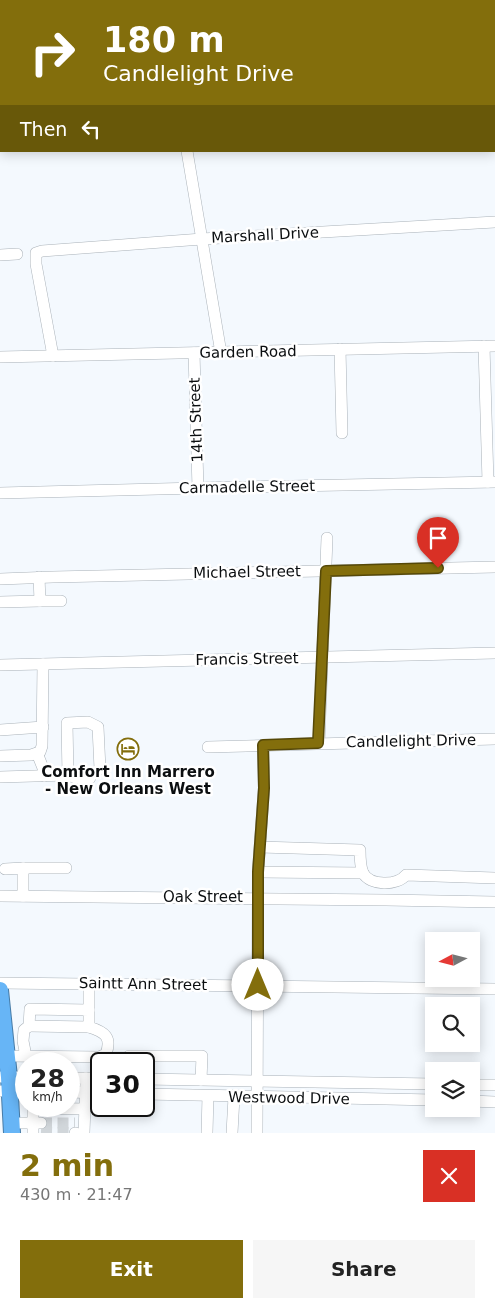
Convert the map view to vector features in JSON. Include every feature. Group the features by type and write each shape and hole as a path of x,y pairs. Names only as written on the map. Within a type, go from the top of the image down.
{"highway":[{"path":"0,992 9,1085 6,1130"}],"street":[{"path":"187,152 221,352"},
{"name":"Marshall Drive","path":"53,356 36,264 36,253 42,250 495,222"},
{"path":"0,255 17,254"},
{"path":"490,346 492,482"},
{"name":"Garden Road","path":"0,358 490,346"},
{"path":"340,349 342,433"},
{"name":"14th Street","path":"194,353 198,488"},
{"name":"Carmadelle Street","path":"0,493 492,482"},
{"path":"318,743 327,538"},
{"name":"Michael Street","path":"0,579 495,567"},
{"path":"39,577 40,601"},
{"path":"0,602 61,601"},
{"name":"Francis Street","path":"0,665 495,653"},
{"path":"0,756 31,755 40,752 43,727 43,664"},
{"path":"68,776 67,723 88,722 98,727 100,770"},
{"path":"0,730 43,727"},
{"name":"Candlelight Drive","path":"208,747 495,739"},
{"path":"256,1133 258,872 264,788 263,745"},
{"path":"37,753 44,776"},
{"path":"0,777 68,776 90,778"},
{"path":"260,847 360,850 360,865 363,873 372,881 386,883 396,881 406,875 495,878"},
{"path":"23,868 23,896"},
{"path":"5,869 66,868"},
{"path":"258,872 363,873"},
{"path":"386,883 386,900"},
{"name":"Oak Street","path":"0,896 495,902"},
{"path":"89,983 89,1027"},
{"name":"Saintt Ann Street","path":"0,992 89,983 495,989"},
{"path":"25,1052 23,1041 30,1009 89,1010"},
{"path":"4,1030 89,1027 103,1033 109,1045 106,1054 100,1057 80,1057"},
{"path":"7,1056 15,1056"},
{"path":"155,1056 202,1056 201,1080"},
{"path":"80,1078 90,1078"},
{"path":"79,1129 85,1109 86,1078"},
{"name":"Westwood Drive","path":"155,1079 425,1084"},
{"path":"480,1085 495,1085"},
{"path":"80,1093 90,1093"},
{"name":"Westwood Drive","path":"155,1094 425,1100"},
{"path":"207,1133 208,1096"},
{"path":"232,1133 234,1097"},
{"path":"480,1101 495,1102"},
{"path":"80,1109 85,1109"},
{"path":"6,1130 36,1128"}],"tunnel":[{"path":"41,1123 75,1123"},
{"path":"41,1132 75,1133"}],"place":[{"name":"Comfort Inn Marrero - New Orleans West","path":"128,749"}],"route":[{"path":"258,985 258,872 264,788 263,745 318,743 326,571 438,568"}]}
